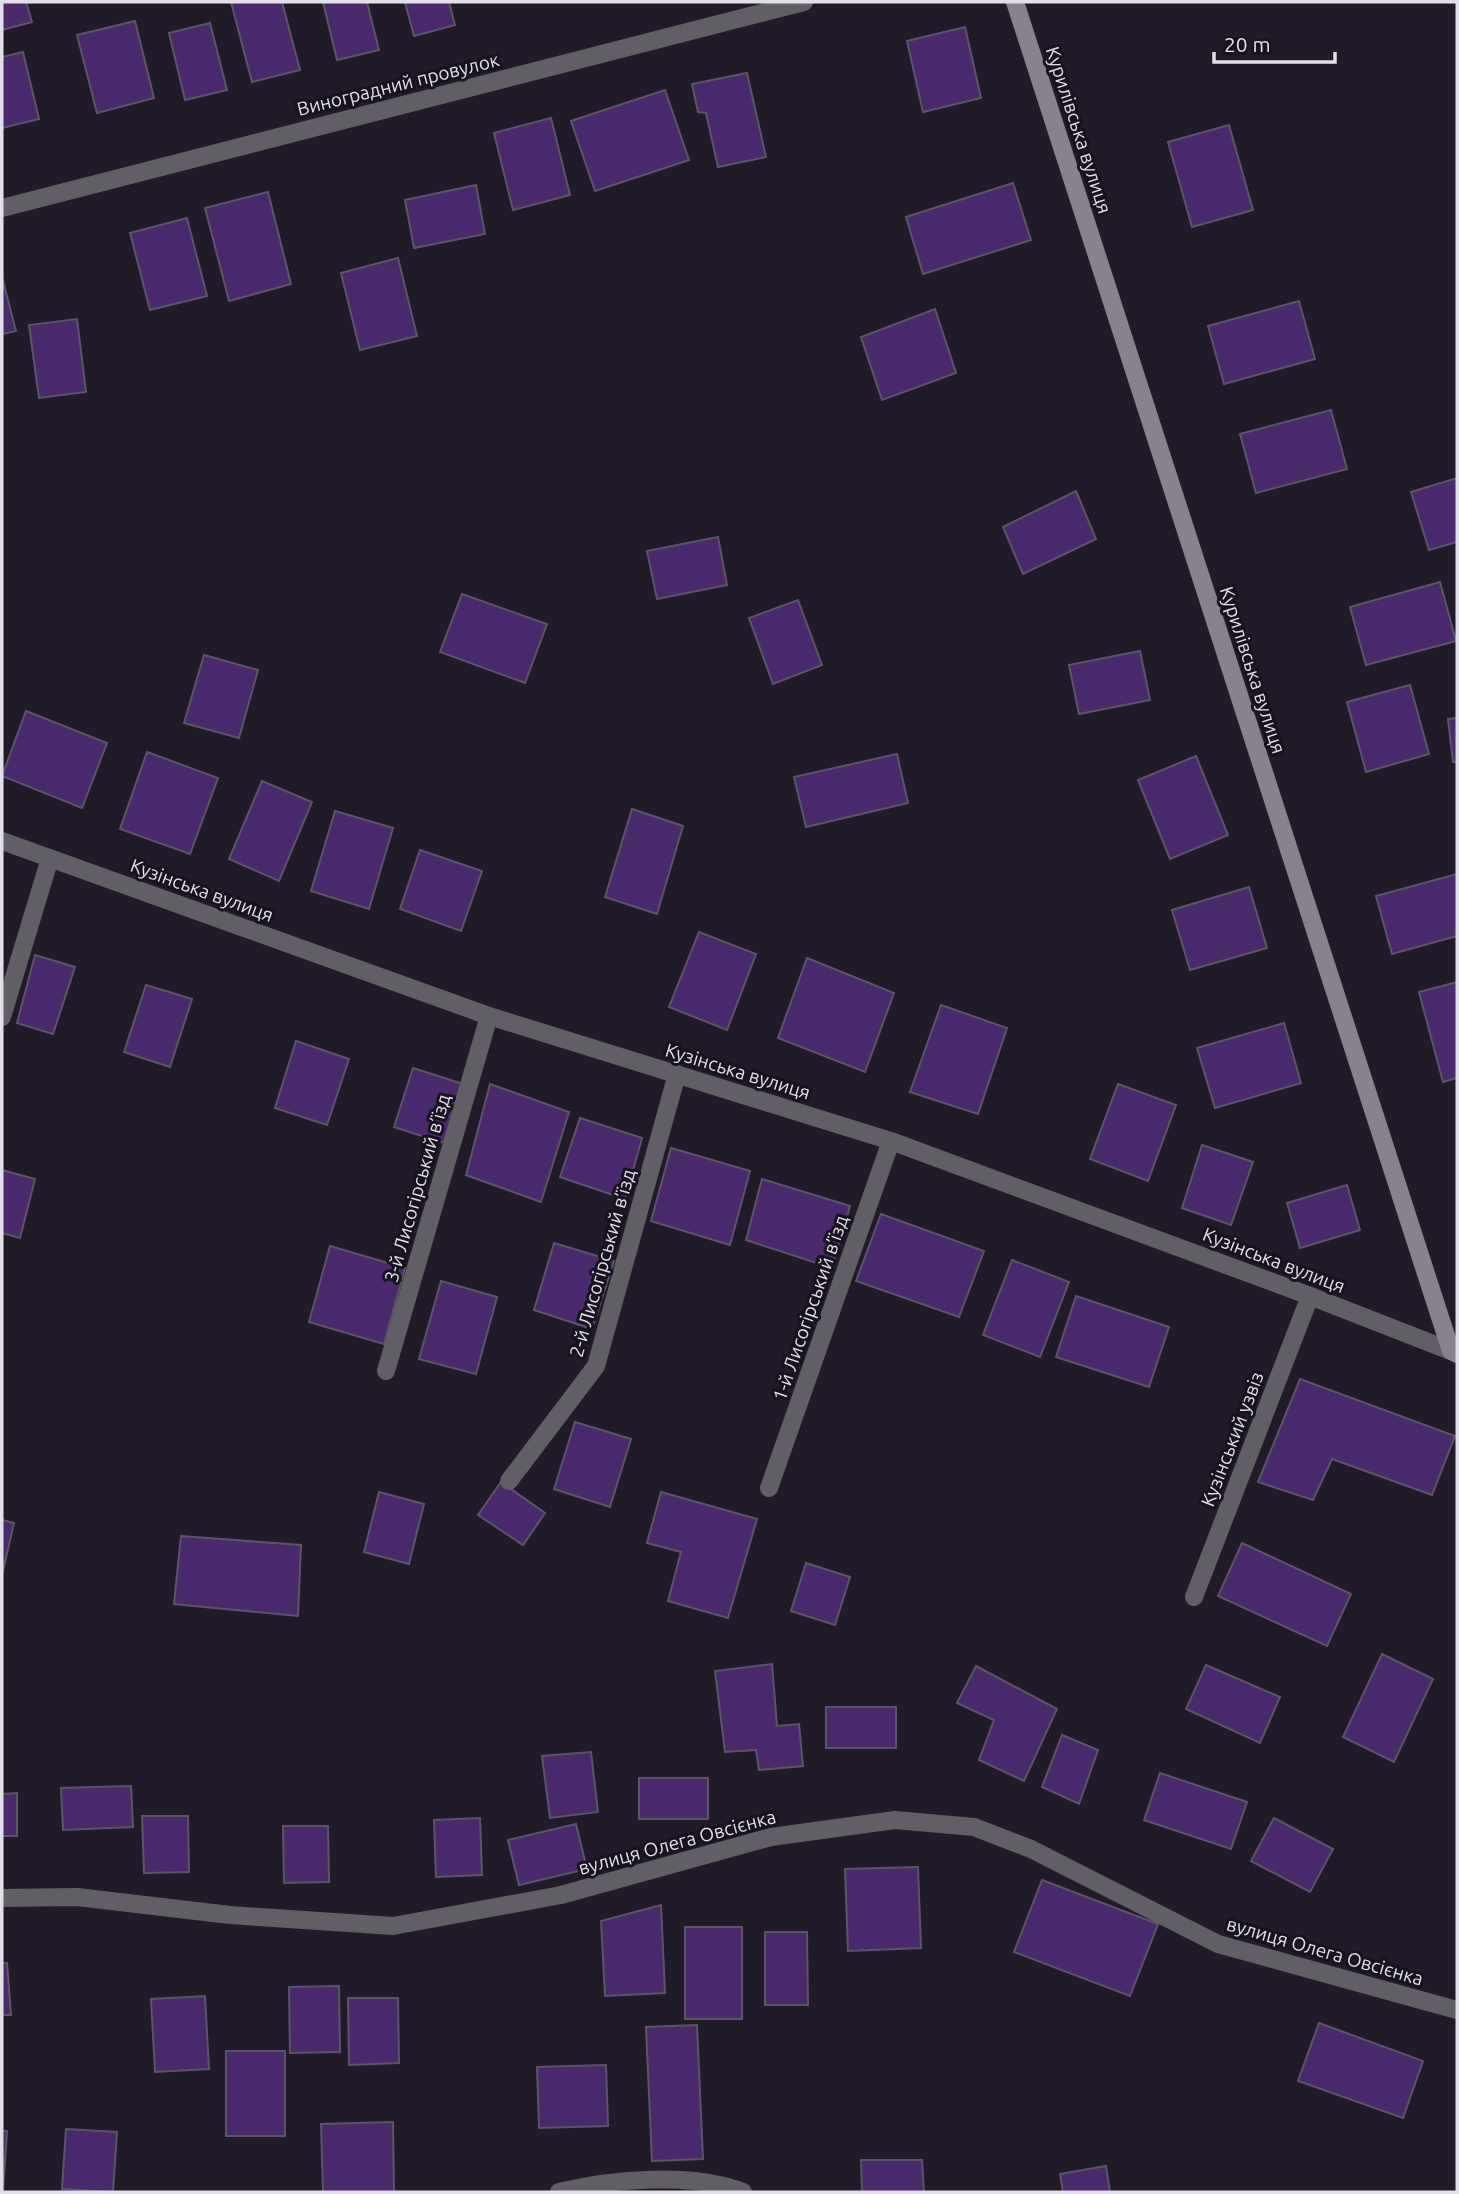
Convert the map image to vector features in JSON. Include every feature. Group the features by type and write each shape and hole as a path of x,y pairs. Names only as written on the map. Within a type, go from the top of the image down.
{"main road":[{"name":"Курилівська вулиця","path":"1015,2 1454,1352"}],"street":[{"name":"Виноградний провулок","path":"2,208 804,2"},
{"name":"Кузінська вулиця","path":"2,841 489,1016 891,1141 1454,1352"},
{"path":"2,1017 50,858"},
{"name":"3-й Лисогірський в’їзд","path":"386,1371 489,1016"},
{"name":"2-й Лисогірський в’їзд","path":"509,1481 596,1366 677,1073"},
{"name":"1-й Лисогірський в’їзд","path":"769,1489 891,1141"},
{"name":"Кузінський узвіз","path":"1194,1597 1310,1296"},
{"name":"вулиця Олега Овсієнка","path":"2,1898 77,1897 230,1916 393,1926 561,1895 771,1837 895,1821 974,1827 1031,1849 1218,1944 1457,2010"},
{"path":"559,2192 620,2183 683,2181 721,2184 743,2192"}],"building":[{"path":"2,2 26,2 32,22 2,30"},
{"path":"231,2 282,2 300,70 252,82"},
{"path":"323,2 367,2 379,50 337,60"},
{"path":"405,2 449,2 455,25 414,36"},
{"path":"135,21 154,98 97,113 77,35"},
{"path":"210,23 227,90 185,100 169,33"},
{"path":"965,27 981,98 923,112 907,41"},
{"path":"23,52 39,119 2,128 2,57"},
{"path":"747,73 766,157 718,167 706,113 698,112 692,84"},
{"path":"665,90 689,160 595,191 571,121"},
{"path":"551,118 570,195 513,210 494,133"},
{"path":"1229,125 1253,210 1192,227 1168,142"},
{"path":"1013,183 1031,240 923,274 906,217"},
{"path":"476,185 485,234 414,248 405,200"},
{"path":"268,192 291,284 229,301 205,208"},
{"path":"187,218 207,296 150,310 130,233"},
{"path":"398,258 417,336 360,350 341,273"},
{"path":"2,277 16,331 2,334"},
{"path":"1299,301 1315,359 1224,384 1208,326"},
{"path":"935,309 956,373 882,400 861,337"},
{"path":"77,319 86,392 39,398 29,325"},
{"path":"1331,410 1347,469 1256,493 1240,434"},
{"path":"1457,478 1457,542 1429,550 1411,492"},
{"path":"1076,491 1096,539 1023,574 1003,527"},
{"path":"718,537 727,585 657,599 647,551"},
{"path":"1440,582 1456,641 1366,665 1350,607"},
{"path":"462,594 547,624 525,683 440,652"},
{"path":"798,600 822,665 773,684 749,618"},
{"path":"1140,651 1150,700 1079,714 1069,665"},
{"path":"204,655 258,670 239,738 184,723"},
{"path":"1410,685 1429,754 1366,772 1347,702"},
{"path":"26,711 107,743 82,808 2,776"},
{"path":"1457,718 1457,762 1453,762 1448,719"},
{"path":"147,752 218,778 190,854 120,829"},
{"path":"897,754 908,803 806,827 794,777"},
{"path":"1196,756 1228,835 1170,859 1138,780"},
{"path":"262,781 312,802 279,881 229,859"},
{"path":"632,809 683,826 657,914 605,897"},
{"path":"335,811 393,828 369,909 311,891"},
{"path":"420,850 482,871 461,931 400,909"},
{"path":"1457,874 1457,936 1392,954 1376,896"},
{"path":"1249,887 1267,948 1190,970 1172,910"},
{"path":"699,932 756,954 727,1030 669,1007"},
{"path":"35,955 75,967 53,1034 17,1023"},
{"path":"807,958 894,993 865,1072 778,1038"},
{"path":"1457,982 1457,1078 1443,1082 1419,992"},
{"path":"146,985 192,999 170,1067 124,1052"},
{"path":"941,1005 1007,1028 978,1114 910,1092"},
{"path":"1284,1023 1301,1083 1215,1108 1197,1048"},
{"path":"296,1041 349,1059 327,1125 275,1108"},
{"path":"413,1068 463,1084 447,1144 394,1127"},
{"path":"490,1084 569,1112 541,1202 466,1175"},
{"path":"1118,1084 1176,1105 1148,1181 1090,1159"},
{"path":"580,1118 642,1138 625,1199 560,1177"},
{"path":"1202,1145 1253,1162 1231,1225 1182,1208"},
{"path":"671,1148 750,1171 730,1245 651,1221"},
{"path":"2,1170 35,1179 20,1238 2,1233"},
{"path":"762,1179 850,1206 832,1268 746,1240"},
{"path":"1347,1185 1360,1230 1300,1248 1287,1203"},
{"path":"881,1214 984,1251 959,1317 856,1281"},
{"path":"554,1243 614,1261 592,1329 534,1310"},
{"path":"330,1246 405,1268 384,1344 309,1322"},
{"path":"1012,1260 1069,1282 1040,1357 983,1335"},
{"path":"441,1281 497,1297 476,1374 419,1359"},
{"path":"1076,1296 1169,1327 1149,1387 1056,1357"},
{"path":"1300,1379 1455,1436 1432,1495 1332,1459 1313,1500 1258,1482"},
{"path":"575,1422 631,1439 610,1507 554,1489"},
{"path":"501,1482 545,1513 523,1545 478,1515"},
{"path":"379,1492 424,1504 409,1564 364,1552"},
{"path":"661,1492 757,1519 728,1618 668,1601 681,1552 647,1543"},
{"path":"2,1520 14,1523 2,1575"},
{"path":"181,1536 301,1545 298,1616 174,1604"},
{"path":"1242,1543 1351,1594 1327,1646 1218,1596"},
{"path":"806,1563 850,1577 835,1625 791,1611"},
{"path":"1382,1654 1433,1679 1394,1762 1343,1737"},
{"path":"772,1664 777,1726 799,1724 803,1766 759,1770 756,1750 725,1752 715,1671"},
{"path":"1206,1665 1280,1697 1260,1743 1186,1709"},
{"path":"976,1666 1057,1709 1024,1781 979,1760 994,1720 957,1703"},
{"path":"826,1707 896,1707 896,1748 826,1748"},
{"path":"1062,1735 1098,1750 1079,1804 1042,1787"},
{"path":"591,1752 598,1812 550,1818 542,1756"},
{"path":"1160,1773 1247,1802 1231,1849 1144,1820"},
{"path":"639,1778 708,1778 708,1819 639,1819"},
{"path":"131,1786 133,1827 63,1830 61,1788"},
{"path":"17,1793 17,1836 2,1836 2,1794"},
{"path":"142,1816 188,1816 189,1872 144,1873"},
{"path":"480,1818 482,1875 436,1877 434,1820"},
{"path":"1274,1818 1333,1849 1310,1892 1251,1861"},
{"path":"576,1824 587,1869 519,1885 508,1840"},
{"path":"283,1826 328,1826 329,1882 284,1883"},
{"path":"918,1867 921,1948 848,1951 845,1869"},
{"path":"1042,1880 1158,1924 1130,1996 1014,1952"},
{"path":"661,1905 665,1993 605,1996 601,1921"},
{"path":"685,1927 742,1927 742,2019 685,2019"},
{"path":"765,1932 807,1932 808,2005 765,2005"},
{"path":"2,1963 7,1963 11,2015 2,2015"},
{"path":"339,1986 340,2052 290,2053 289,1987"},
{"path":"205,1996 209,2069 155,2072 151,1999"},
{"path":"348,1998 398,1998 399,2063 349,2065"},
{"path":"1319,2023 1423,2061 1403,2118 1298,2081"},
{"path":"697,2025 703,2159 652,2161 646,2027"},
{"path":"226,2051 285,2051 285,2136 226,2136"},
{"path":"606,2065 608,2126 539,2128 537,2067"},
{"path":"393,2122 394,2192 323,2192 321,2124"},
{"path":"66,2129 117,2132 113,2192 62,2189"},
{"path":"2,2131 7,2131 3,2191 2,2191"},
{"path":"861,2160 922,2160 924,2192 862,2192"},
{"path":"1106,2166 1110,2192 1063,2192 1060,2174"}]}
